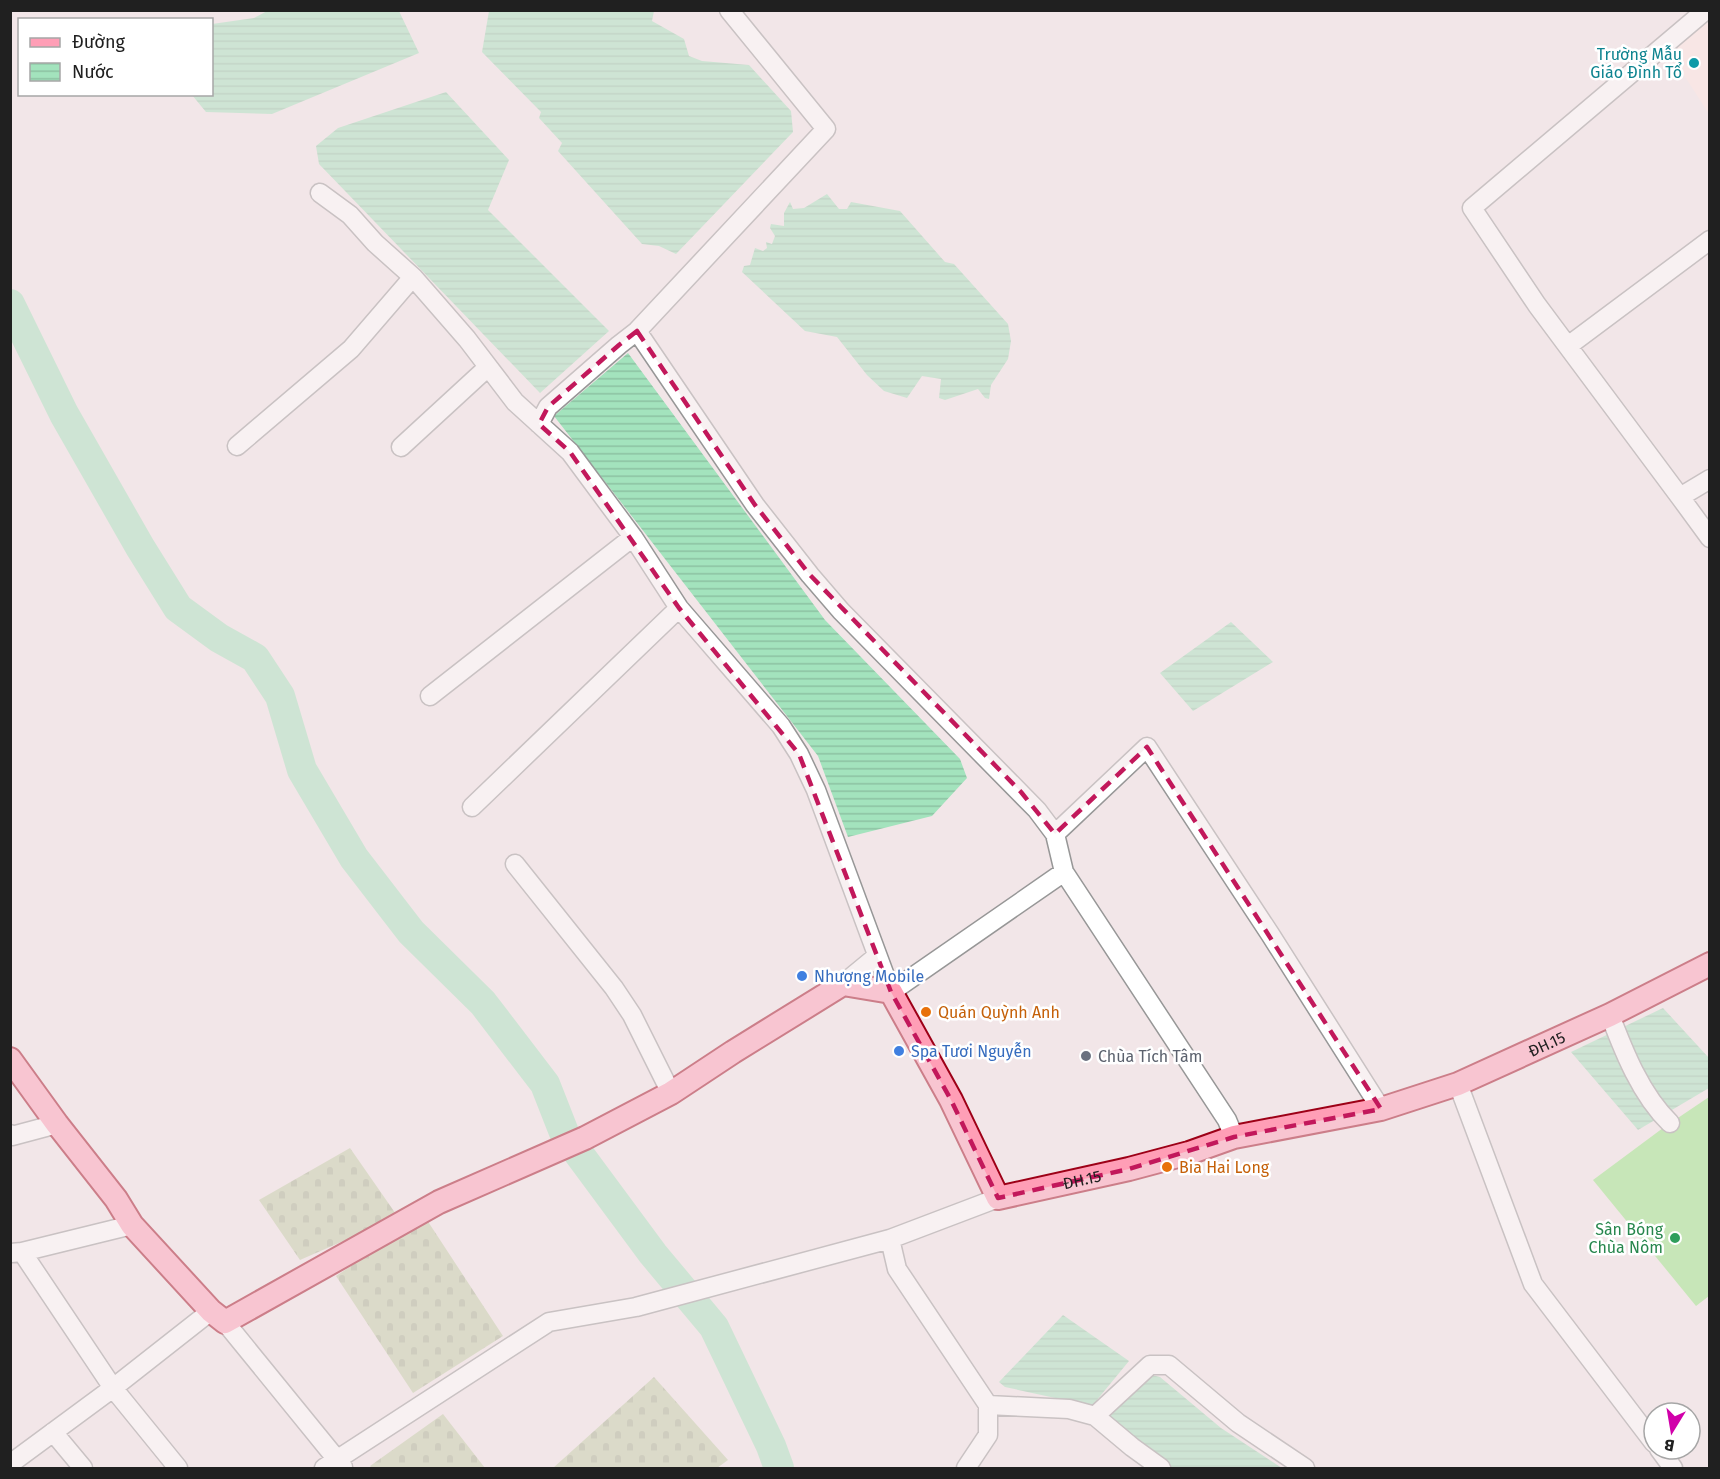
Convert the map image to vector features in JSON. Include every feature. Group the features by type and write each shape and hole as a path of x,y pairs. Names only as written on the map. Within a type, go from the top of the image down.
{"main road":[{"name":"ĐH.15","path":"998,1198 1129,1169 1189,1153 1234,1137 1381,1110 1458,1084 1611,1019 1710,964"},
{"path":"10,1059 116,1199 132,1225 218,1316 439,1202 585,1138 671,1093 843,984 891,992 951,1100 998,1198"}],"street":[{"path":"539,424 548,407 638,331 826,129 729,10"},
{"path":"1706,10 1472,208 1537,305 1710,538"},
{"path":"320,192 350,214 375,243 414,277 467,339 515,402 570,452 633,537 680,608 781,726 799,754 816,790 891,992 1065,872"},
{"path":"1568,346 1710,240"},
{"path":"237,446 351,349 414,277"},
{"path":"638,331 755,505 810,575 841,610 1021,792 1055,834 1065,872 1227,1120 1234,1137"},
{"path":"401,447 488,367"},
{"path":"1680,497 1710,479"},
{"path":"430,696 633,537"},
{"path":"472,807 680,608"},
{"path":"1055,834 1147,747 1270,934 1381,1110"},
{"path":"515,864 614,988 632,1016 671,1093"},
{"path":"843,984 877,956"},
{"path":"1611,1019 1641,1083 1658,1111 1670,1123"},
{"path":"1458,1084 1533,1284 1642,1427"},
{"path":"10,1134 12,1136 57,1124"},
{"path":"10,1464 113,1388 218,1316 335,1465 549,1322 636,1307 891,1239 998,1198"},
{"path":"132,1225 16,1253 113,1388 178,1468"},
{"path":"891,1239 897,1269 988,1405 988,1435 966,1468"},
{"path":"1099,1413 1150,1365 1169,1365 1238,1423 1305,1468"},
{"path":"988,1405 1069,1409 1099,1413 1132,1448 1161,1468"},
{"path":"53,1432 82,1468"}],"highlighted area":[{"path":"637,331 755,505 810,575 1021,792 1055,834 1147,747 1381,1109 1234,1137 1129,1169 998,1198 951,1100 891,992 799,754 679,608 570,452 539,424 548,407"}],"shaded area":[{"name":"Trường Mẫu Giáo Đình Tổ","path":"1709,16 1709,114 1668,50"}],"green space":[{"name":"Sân Bóng Chùa Nôm","path":"1709,1097 1709,1296 1696,1306 1593,1180"},
{"path":"350,1148 398,1217 300,1260 259,1200"},
{"path":"425,1217 503,1336 413,1393 336,1276"},
{"path":"654,1377 728,1460 717,1468 553,1468"},
{"path":"443,1414 485,1468 372,1468 370,1466"}],"water":[{"path":"269,10 399,11 419,53 272,114 206,112 193,96 213,96 213,24 254,18"},
{"path":"489,11 654,11 652,21 684,39 689,56 702,61 749,65 791,111 793,132 676,254 659,246 642,244 558,151 562,143 539,118 541,112 482,52"},
{"path":"446,92 509,160 488,210 609,331 540,393 319,164 316,146 338,128"},
{"path":"827,194 839,209 847,209 851,202 900,211 945,262 954,264 1008,324 1011,341 1008,359 991,385 989,399 985,398 978,389 945,400 939,398 941,379 922,376 907,398 884,391 867,375 837,337 805,331 742,272 744,266 750,265 755,248 763,251 767,248 766,242 772,244 775,236 770,228 771,224 784,226 784,213 790,202 793,209 804,208"},
{"path":"628,353 825,620 960,759 967,778 932,816 848,837 818,756 554,416"},
{"path":"1231,622 1273,662 1193,711 1160,673"},
{"path":"1663,1008 1709,1058 1709,1088 1638,1130 1571,1052"},
{"path":"1063,1315 1129,1361 1092,1406 1005,1387 999,1382"},
{"path":"1148,1374 1160,1377 1221,1428 1282,1468 1164,1468 1107,1417"}],"waterway":[{"path":"10,304 64,414 140,547 178,608 219,638 255,658 280,696 302,770 354,858 411,932 483,1003 545,1084 565,1135 653,1254 714,1327 771,1446 779,1468"}],"place":[{"name":"Trường Mẫu Giáo Đình Tổ","path":"1694,63"},
{"name":"Nhượng Mobile","path":"802,976"},
{"name":"Quán Quỳnh Anh","path":"926,1012"},
{"name":"Spa Tươi Nguyễn","path":"899,1051"},
{"name":"Chùa Tích Tâm","path":"1086,1056"},
{"name":"Bia Hai Long","path":"1167,1167"},
{"name":"Sân Bóng Chùa Nôm","path":"1675,1238"}]}
